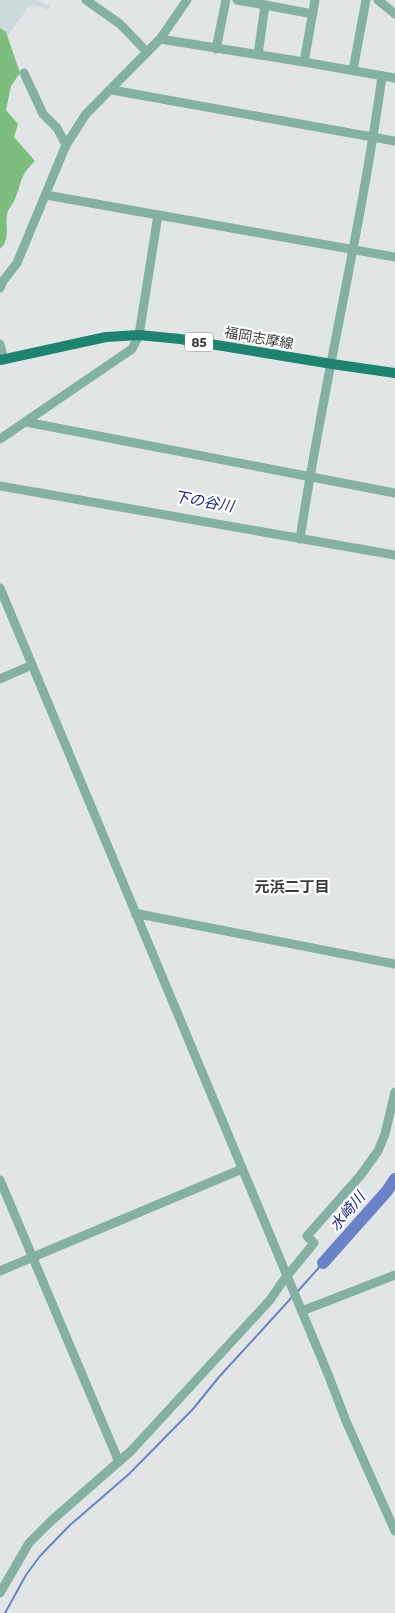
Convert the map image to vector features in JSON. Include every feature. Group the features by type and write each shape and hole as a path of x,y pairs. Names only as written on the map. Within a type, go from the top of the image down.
{"main road":[{"name":"福岡志摩線","path":"2,360 106,338 139,335 180,339 395,373"}],"street":[{"path":"86,0 120,24 147,52"},
{"path":"0,288 17,263 66,145 86,114 112,90 160,39 187,0"},
{"path":"216,48 226,0"},
{"path":"237,0 313,14"},
{"path":"304,62 315,0"},
{"path":"353,70 366,0"},
{"path":"378,0 395,14"},
{"path":"258,55 266,5"},
{"path":"160,39 395,78"},
{"path":"24,73 43,114 57,128 66,145"},
{"path":"300,535 374,137 382,76"},
{"path":"112,90 395,141"},
{"path":"46,196 395,257"},
{"path":"0,439 132,349 139,335 158,215"},
{"path":"0,344 2,360"},
{"path":"26,422 395,493"},
{"path":"0,486 300,535 395,555"},
{"path":"0,588 346,1420 395,1532"},
{"path":"0,679 32,665"},
{"path":"136,915 140,914 395,964"},
{"path":"0,1593 30,1543 51,1521 142,1440 270,1300 314,1244 307,1236 360,1176 378,1151 385,1134 395,1092"},
{"path":"0,1271 242,1168"},
{"path":"0,1180 119,1462"},
{"path":"302,1311 395,1275"}],"shaded area":[{"path":"0,0 36,0 50,6 48,10 30,5 8,35 0,31"}],"green space":[{"path":"0,28 6,32 20,73 11,86 6,110 18,124 14,137 35,161 22,178 15,199 8,212 7,237 0,249"}],"waterway":[{"name":"水崎川","path":"323,1263 387,1191 395,1179"},
{"path":"298,1291 323,1263"},
{"path":"5,1613 26,1575 40,1556 69,1526 129,1474 193,1409 219,1377 293,1296"}],"district":[{"name":"元浜二丁目","path":"292,886"}],"water label":[{"name":"下の谷川","path":"204,501"}]}
